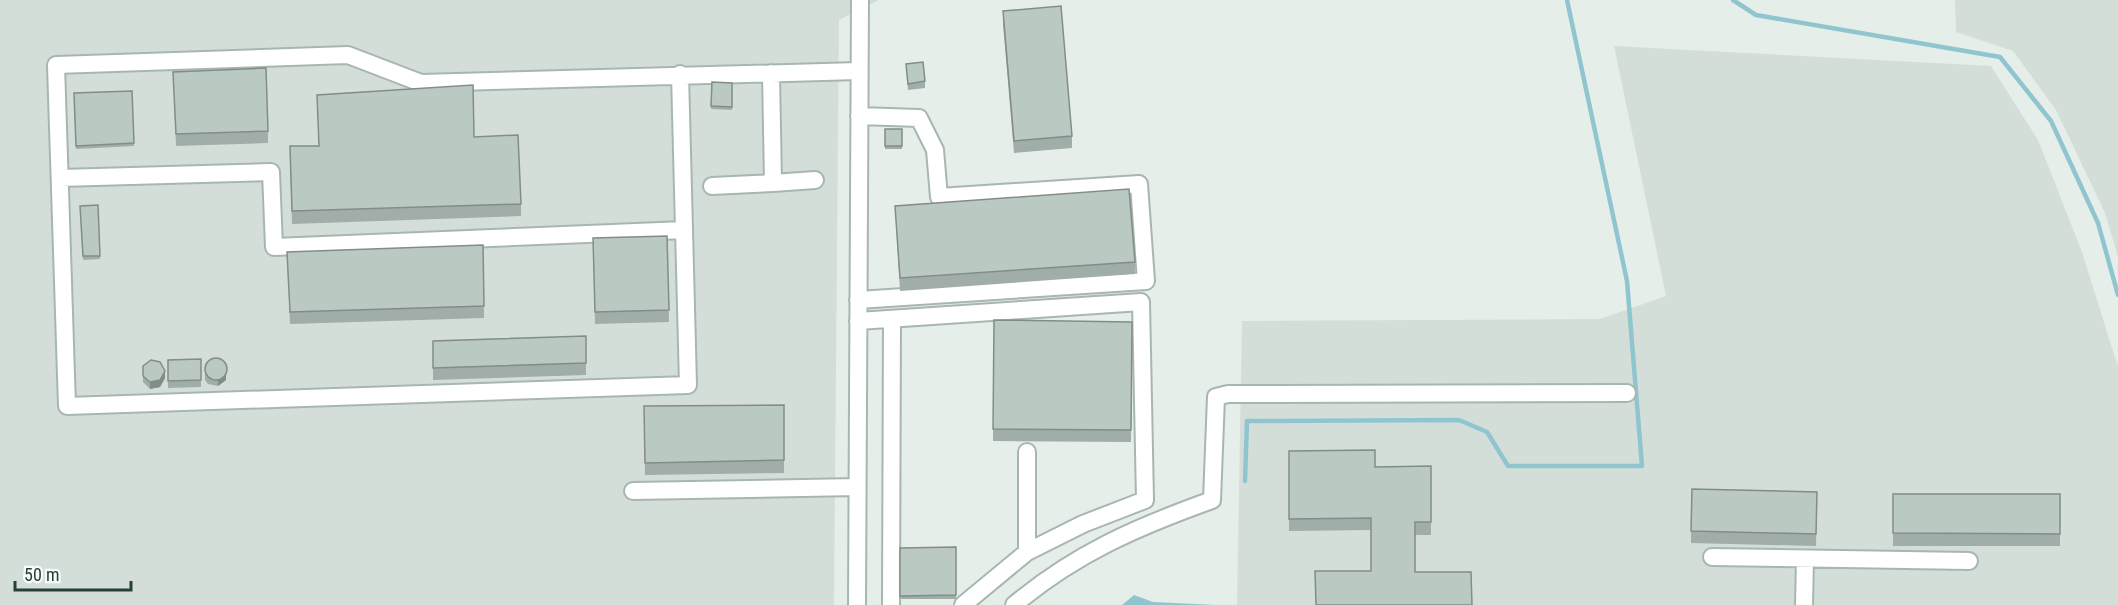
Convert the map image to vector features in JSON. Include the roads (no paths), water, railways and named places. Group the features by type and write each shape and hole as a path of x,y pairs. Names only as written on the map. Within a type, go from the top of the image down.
{"lane":[{"path":"857,605 860,0"},
{"path":"680,74 688,385 67,406 56,65 348,55 421,83 680,74 858,71"},
{"path":"771,73 773,183"},
{"path":"858,300 1146,281 1140,184 939,197 935,150 919,118 859,117"},
{"path":"60,178 271,172 274,247 684,230"},
{"path":"712,186 815,180"},
{"path":"858,321 1141,302 1145,500 1083,524 1028,552 963,605"},
{"path":"891,605 892,319"},
{"path":"1014,605 1038,585 1093,549 1140,526 1212,500 1216,397 1228,394 1627,393"},
{"path":"1027,453 1028,552"},
{"path":"633,491 857,487"},
{"path":"1712,557 1969,561"},
{"path":"1804,605 1805,559"}],"water":[{"path":"1134,595 1153,602 1216,605 1122,605"}],"waterway":[{"path":"1245,481 1247,421 1459,420 1487,432 1508,466 1642,466 1627,281 1567,0"},
{"path":"1733,0 1756,15 2000,57 2051,121 2098,223 2118,295"}]}
